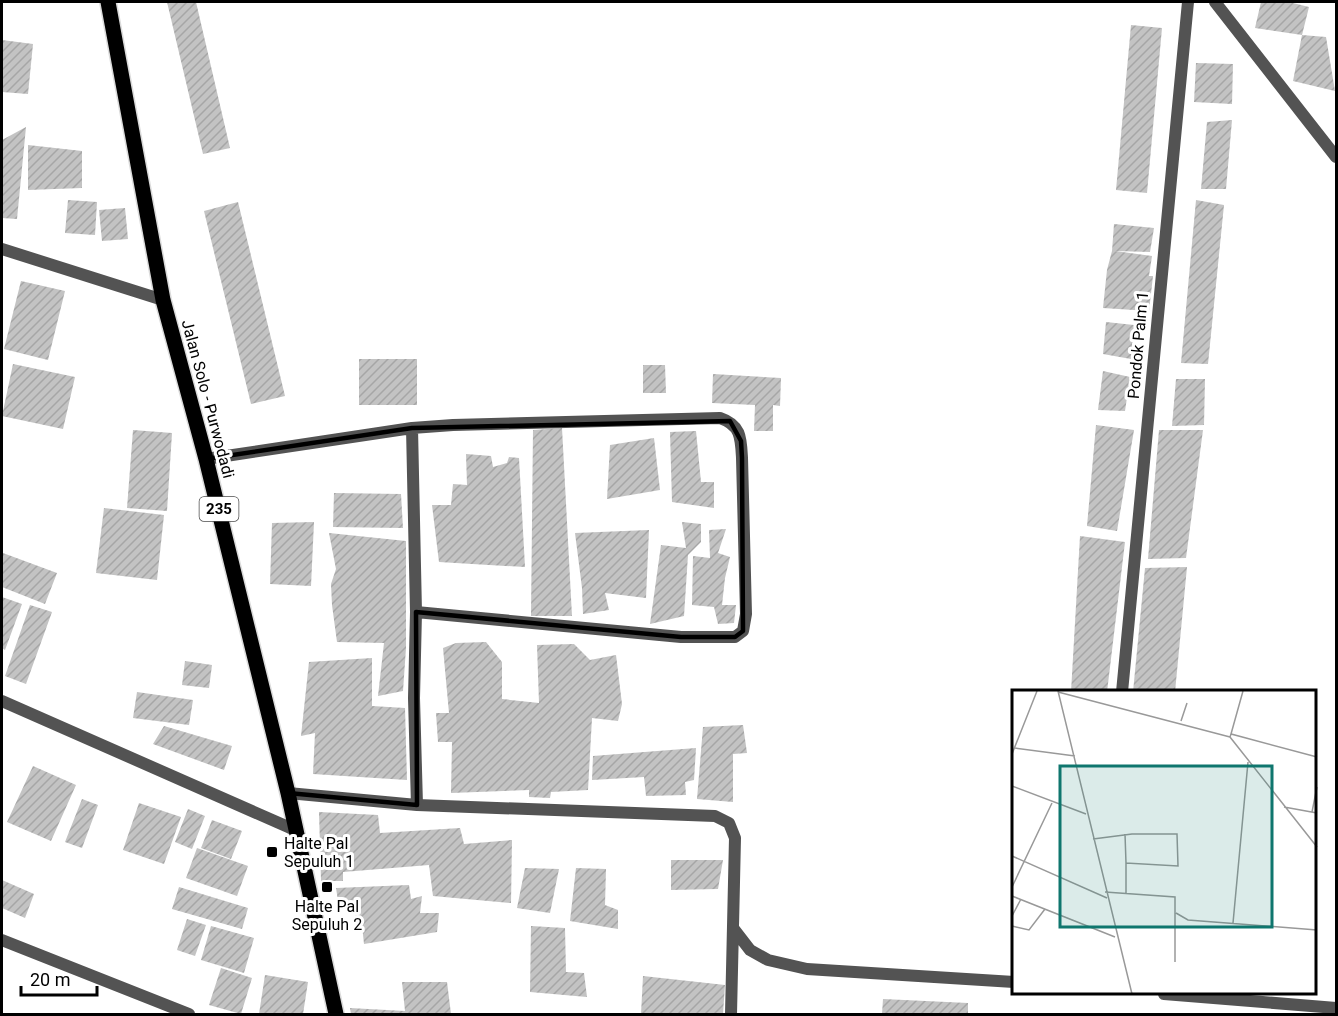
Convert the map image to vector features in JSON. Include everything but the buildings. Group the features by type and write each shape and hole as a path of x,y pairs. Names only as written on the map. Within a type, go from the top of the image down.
{"main road":[{"name":"Jalan Solo - Purwodadi","path":"108,2 163,300 206,459 288,793 336,1014"}],"street":[{"name":"Pondok Palm 1","path":"1122,690 1188,2"},
{"path":"1215,2 1336,157"},
{"path":"2,249 163,300"},
{"path":"206,459 412,428 720,418 730,421 737,428 741,441 746,614 743,631 735,637 681,637 416,612"},
{"path":"412,428 417,805"},
{"path":"2,701 295,831"},
{"path":"288,793 417,805 715,816 729,823 735,838 731,1014"},
{"path":"733,928 750,950 768,960 807,969 1012,982"},
{"path":"2,940 189,1014"},
{"path":"1187,995 1336,1008"}],"highlighted area":[{"path":"730,421 741,441 743,631 735,637 681,637 416,612 417,805 288,793 206,459 412,428"}],"place":[{"name":"Halte Pal Sepuluh 1","path":"272,852"},
{"name":"Halte Pal Sepuluh 2","path":"327,887"}]}
